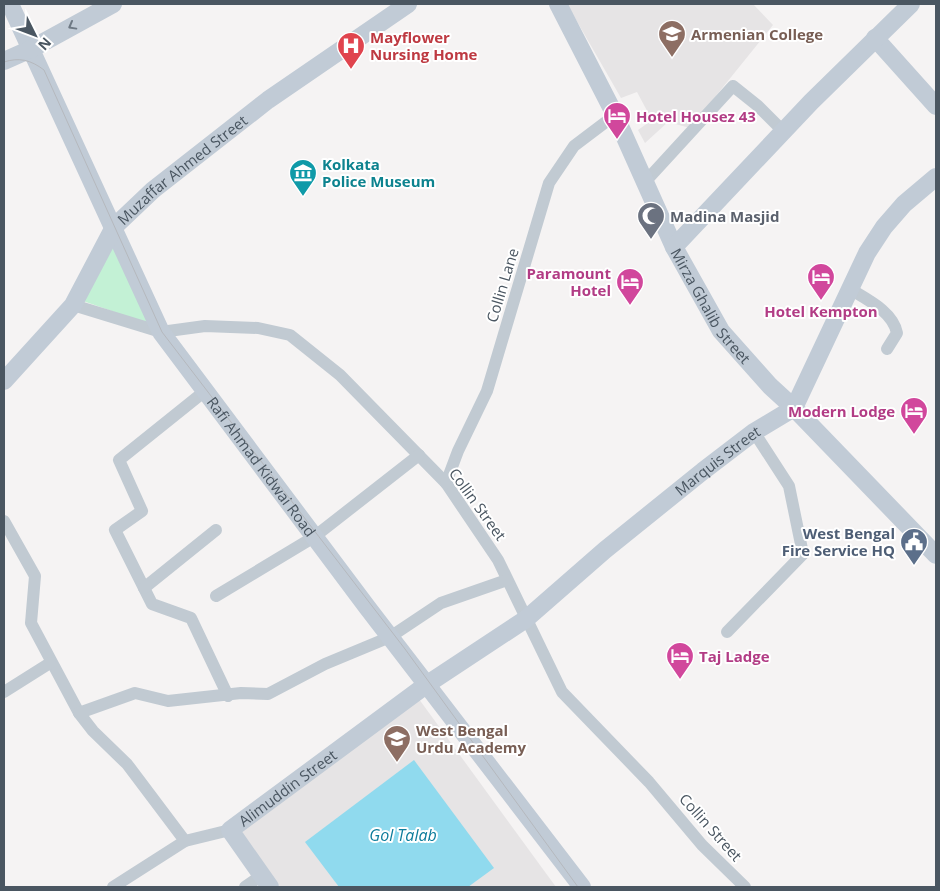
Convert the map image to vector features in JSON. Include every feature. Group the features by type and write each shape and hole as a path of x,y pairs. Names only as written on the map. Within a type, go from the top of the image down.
{"main road":[{"name":"Rafi Ahmad Kidwai Road","path":"10,4 161,332 314,537 582,887"},
{"path":"4,61 31,49 113,4"},
{"name":"Muzaffar Ahmed Street","path":"4,381 73,306 114,227 153,190 268,100 408,4"},
{"name":"Mirza Ghalib Street","path":"558,4 615,115 674,247 721,331 770,386 934,548"},
{"path":"674,247 783,131 911,4"},
{"path":"876,38 936,106"},
{"path":"794,408 866,254 884,227 909,199 936,177"},
{"name":"Marquis Street","path":"428,684 526,619 604,550 754,432 794,408"},
{"name":"Alimuddin Street","path":"230,830 428,684"},
{"path":"230,830 266,881"}],"street":[{"path":"644,182 733,86 758,106 783,131"},
{"name":"Collin Lane","path":"446,483 458,450 488,391 549,183 574,146 615,115"},
{"path":"850,289 874,303 895,322 897,333 887,349"},
{"name":"Collin Street","path":"73,306 161,332 205,326 258,328 290,335 340,375 446,483 498,560 562,692 649,782 702,845 745,887"},
{"path":"205,391 119,460 142,511 115,530 152,604 191,618 228,696"},
{"path":"727,632 803,554 789,486 754,432"},
{"path":"216,596 314,537 419,455"},
{"path":"4,521 36,576 31,623 50,663 79,713 93,731 127,764 185,841"},
{"path":"144,588 216,530"},
{"path":"79,713 135,693 168,701 228,696 241,693 268,694 325,664 390,637 441,603 507,580"},
{"path":"4,692 50,663"},
{"name":"Alimuddin Street","path":"113,887 185,841 230,830"},
{"path":"245,887 266,881"}],"shaded area":[{"name":"Armenian College","path":"567,4 753,4 773,25 690,128 668,122 645,143 638,130 652,120 637,92 621,98"},
{"name":"West Bengal Urdu Academy","path":"416,695 556,887 280,887 240,831"}],"green space":[{"path":"114,237 152,325 83,301"}],"water":[{"name":"Gol Talab","path":"414,760 494,868 468,887 339,887 305,842"}],"tram line":[{"path":"4,62 25,60 44,70 162,332 405,649 578,887"}],"place":[{"name":"Armenian College","path":"672,58"},
{"name":"Mayflower Nursing Home","path":"351,70"},
{"name":"Hotel Housez 43","path":"617,140"},
{"name":"Kolkata Police Museum","path":"303,197"},
{"name":"Madina Masjid","path":"651,240"},
{"name":"Hotel Kempton","path":"821,301"},
{"name":"Paramount Hotel","path":"630,306"},
{"name":"Modern Lodge","path":"914,435"},
{"name":"West Bengal Fire Service HQ","path":"914,566"},
{"name":"Taj Ladge","path":"680,680"},
{"name":"West Bengal Urdu Academy","path":"397,763"}]}
